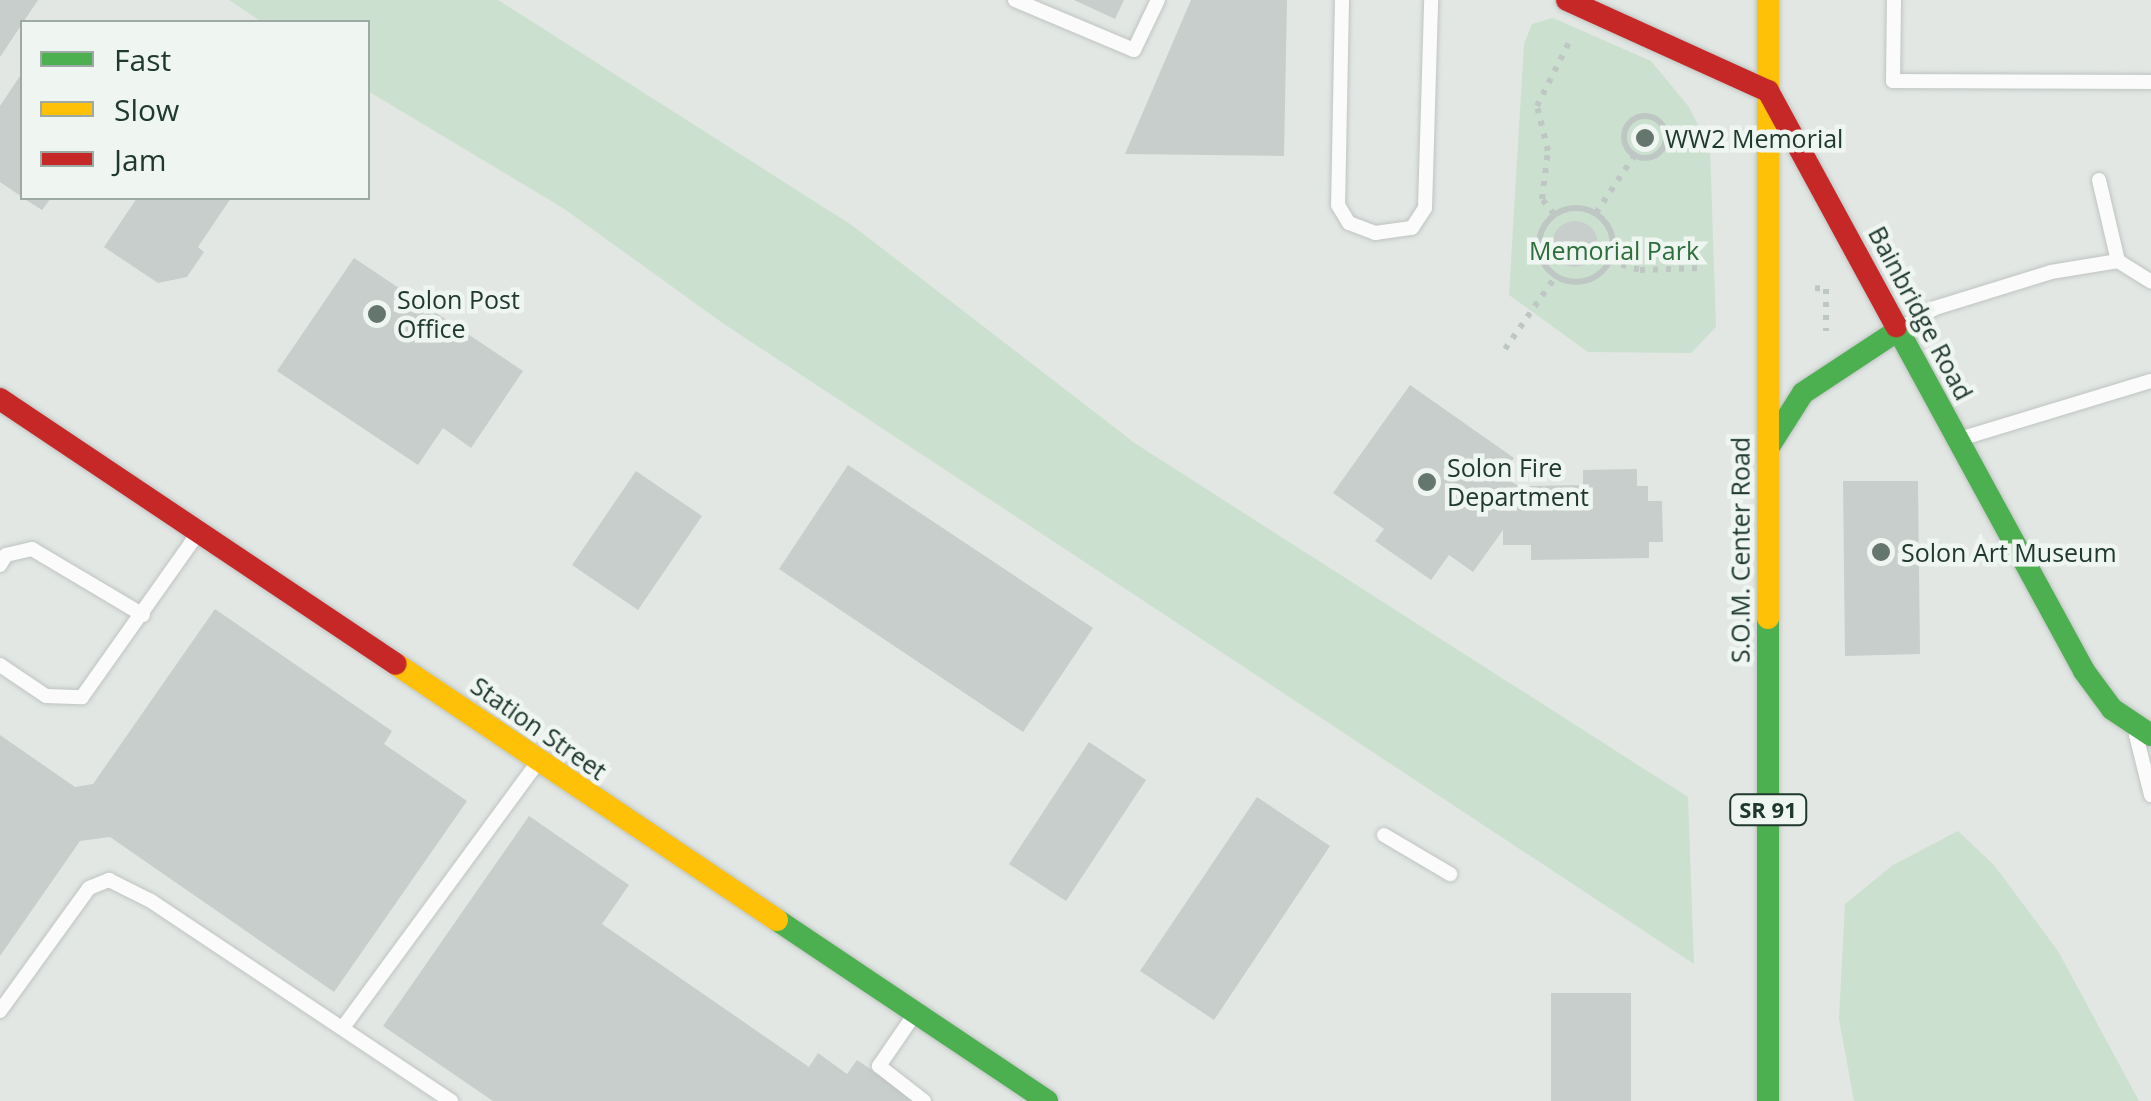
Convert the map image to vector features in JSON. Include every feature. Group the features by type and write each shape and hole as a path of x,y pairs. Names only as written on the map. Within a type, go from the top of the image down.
{"street":[{"path":"1567,0 1768,92"},
{"name":"S.O.M. Center Road","path":"1768,0 1768,1101"},
{"name":"Bainbridge Road","path":"1768,92 2084,671 2143,732"},
{"path":"1768,448 1804,393 1900,329"},
{"name":"Station Street","path":"1,402 1048,1101"}],"lane":[{"path":"1014,0 1134,50 1158,0"},
{"path":"1342,0 1338,205 1350,223 1375,233 1412,228 1425,208 1432,0"},
{"path":"1894,0 1893,81 2151,82"},
{"path":"2099,180 2118,261"},
{"path":"1900,329 1936,308 2051,272 2118,261 2151,282"},
{"path":"1958,440 2151,381"},
{"path":"0,665 46,696 82,697 198,533"},
{"path":"0,564 6,555 32,549 143,615"},
{"path":"2143,732 2151,795"},
{"path":"344,1026 537,762"},
{"path":"1384,835 1450,874"},
{"path":"0,1010 88,888 109,880 344,1026 450,1101"},
{"path":"914,1014 879,1066 924,1101"}],"path":[{"path":"1554,215 1542,199 1548,151 1537,106 1571,37"},
{"path":"1634,156 1624,139 1632,121 1651,117 1666,136"},
{"path":"1666,136 1690,133"},
{"path":"1634,156 1654,157 1666,136"},
{"path":"1596,213 1634,156"},
{"path":"1572,208 1596,213 1611,232 1609,260 1585,281 1556,276 1539,252 1542,228 1554,215 1572,208"},
{"path":"1609,260 1640,270 1702,268"},
{"path":"1505,349 1556,276"},
{"path":"1814,288 1826,289 1826,337"}],"green space":[{"path":"229,0 498,0 853,226 1136,444 1688,797 1694,964 724,324 563,208 370,92 370,20 259,20"},
{"name":"Memorial Park","path":"1553,18 1651,61 1689,107 1710,149 1716,327 1691,353 1588,352 1509,295 1524,44 1532,24"},
{"path":"1958,831 1994,865 2058,951 2139,1101 1854,1101 1839,1019 1845,904 1893,865"}],"building":[{"path":"0,0 38,0 25,20 20,20 20,27 0,57"},
{"path":"1074,0 1124,0 1115,19"},
{"path":"1191,0 1287,0 1284,156 1125,154"},
{"path":"20,76 20,196 0,182 0,106"},
{"path":"26,200 50,200 42,210"},
{"path":"136,200 230,200 198,247 204,252 187,277 158,283 104,247"},
{"path":"1575,221 1592,227 1598,244 1592,261 1575,267 1558,261 1552,244 1558,227"},
{"name":"Solon Post Office","path":"354,258 523,371 471,448 443,428 418,465 277,371"},
{"name":"Solon Fire Department","path":"1410,385 1514,458 1502,475 1530,494 1530,486 1583,485 1583,470 1637,469 1637,486 1648,486 1648,501 1662,501 1663,542 1649,542 1649,558 1531,560 1531,545 1503,545 1503,530 1473,572 1449,555 1431,580 1375,541 1384,529 1333,493"},
{"path":"848,465 1093,628 1023,732 779,569"},
{"path":"636,471 702,516 638,610 572,565"},
{"name":"Solon Art Museum","path":"1843,481 1918,481 1920,654 1845,656"},
{"path":"215,609 392,731 384,744 467,801 334,992 110,837 80,841 0,956 0,735 75,787 93,784"},
{"path":"1089,742 1146,780 1066,901 1009,864"},
{"path":"1257,797 1330,846 1214,1020 1140,971"},
{"path":"529,816 629,885 602,924 809,1067 818,1053 847,1074 857,1060 918,1101 493,1101 383,1026"},
{"path":"1551,993 1631,993 1631,1101 1551,1101"}],"traffic: fast":[{"path":"1896,326 2084,671 2112,709 2151,735"},
{"path":"1768,448 1803,393 1900,329"},
{"path":"1768,618 1768,1101"},
{"path":"777,920 1047,1101"}],"traffic: slow":[{"path":"1768,0 1768,618"},
{"path":"396,664 777,920"}],"traffic: jam":[{"path":"1567,0 1768,91 1896,326"},
{"path":"0,399 396,664"}],"place":[{"name":"WW2 Memorial","path":"1645,138"},
{"name":"Solon Post Office","path":"377,314"},
{"name":"Solon Fire Department","path":"1427,482"},
{"name":"Solon Art Museum","path":"1881,552"}]}
